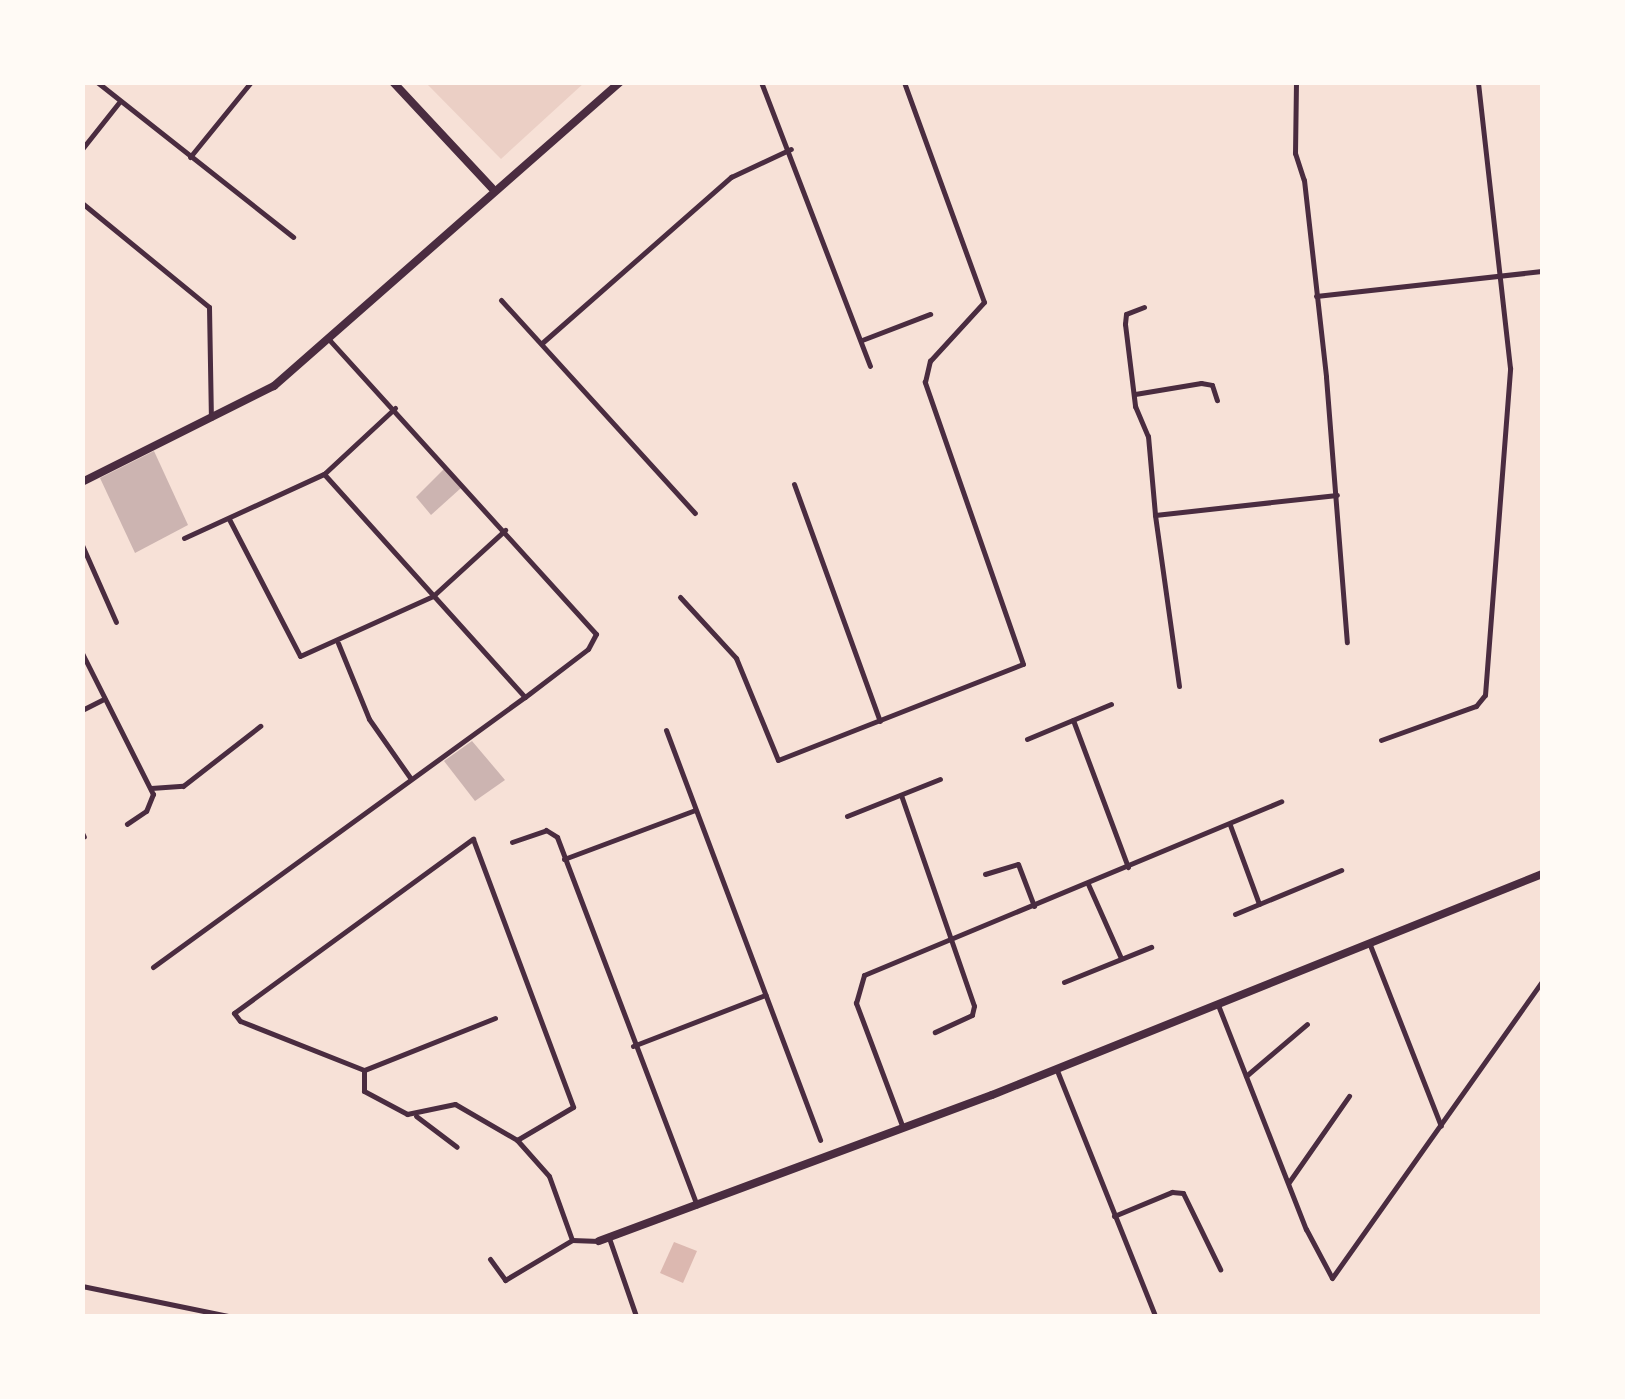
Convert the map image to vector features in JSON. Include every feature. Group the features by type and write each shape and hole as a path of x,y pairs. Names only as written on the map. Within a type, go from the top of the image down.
{"main road":[{"path":"393,82 492,188"},
{"path":"82,482 210,422 274,386 492,188 620,82"},
{"path":"604,1240 904,1129 1542,874"}],"street":[{"path":"96,82 293,236"},
{"path":"190,157 251,82"},
{"path":"761,82 791,148 870,366"},
{"path":"680,597 736,658 774,758 786,759 1024,659 925,382 930,360 984,302 904,82"},
{"path":"1296,82 1295,153 1304,180 1337,495 1347,642"},
{"path":"1382,740 1476,706 1484,696 1510,396 1501,276 1478,82"},
{"path":"82,148 120,102"},
{"path":"542,343 731,178 791,148"},
{"path":"82,204 209,307 210,422"},
{"path":"1316,296 1542,271"},
{"path":"501,300 694,513"},
{"path":"1144,307 1126,314 1134,394 1148,436 1179,686"},
{"path":"862,340 930,314"},
{"path":"153,967 526,696 588,648 596,629 329,340"},
{"path":"1134,394 1201,384 1212,385 1217,400"},
{"path":"184,538 324,474 395,408"},
{"path":"324,474 526,696"},
{"path":"794,484 880,721"},
{"path":"1155,515 1337,495"},
{"path":"229,519 294,652 306,656 432,596 506,530"},
{"path":"82,545 116,622"},
{"path":"338,643 370,720 411,779"},
{"path":"82,652 151,788 152,803 127,824"},
{"path":"82,710 104,699"},
{"path":"1026,739 1111,704"},
{"path":"1073,720 1128,867"},
{"path":"151,788 183,786 260,726"},
{"path":"666,730 820,1140"},
{"path":"847,816 940,779"},
{"path":"901,795 974,1009 935,1032"},
{"path":"904,1129 862,1022 856,986 867,972 1088,884 1281,801"},
{"path":"564,859 696,810"},
{"path":"1230,825 1259,904"},
{"path":"512,842 549,831 564,859 696,1206"},
{"path":"494,1018 364,1070 240,1021 234,1011 473,840 573,1107 516,1140"},
{"path":"985,874 1018,864 1034,906"},
{"path":"1235,914 1341,870"},
{"path":"1088,884 1121,958"},
{"path":"1370,945 1441,1126"},
{"path":"1064,982 1151,947"},
{"path":"1218,1006 1325,1274 1336,1277 1542,981"},
{"path":"633,1046 766,995"},
{"path":"1246,1076 1307,1024"},
{"path":"1056,1068 1154,1316"},
{"path":"364,1070 368,1095 416,1116 457,1147"},
{"path":"1289,1182 1349,1096"},
{"path":"416,1116 455,1104 516,1140 548,1176 572,1240"},
{"path":"1114,1216 1172,1192 1182,1194 1220,1269"},
{"path":"490,1259 504,1280 572,1240 604,1240 636,1316"},
{"path":"82,1286 228,1316"}],"shaded area":[{"path":"426,83 584,83 501,159"},
{"path":"674,1242 697,1251 683,1283 660,1273"}],"building":[{"path":"154,451 188,525 135,553 100,478"},
{"path":"444,469 461,488 431,515 416,497"},
{"path":"472,741 505,780 475,801 444,761"}]}
